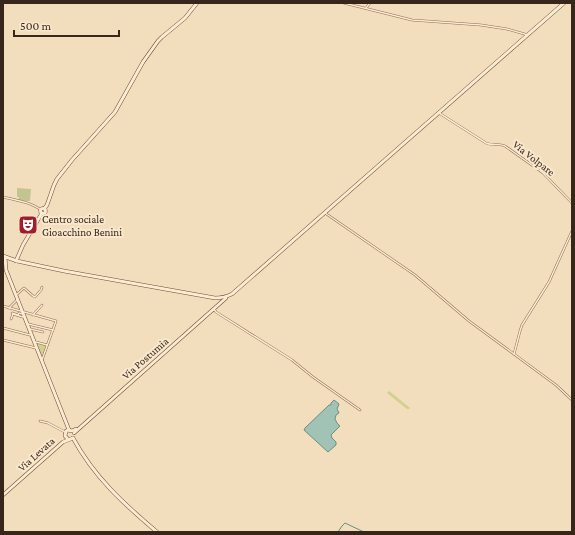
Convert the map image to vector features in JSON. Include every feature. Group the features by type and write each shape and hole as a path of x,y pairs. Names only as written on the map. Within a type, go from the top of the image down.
{"main road":[{"path":"16,261 23,245 47,205 57,179 115,112 143,62 162,37 185,18 197,3"},
{"name":"Via Postumia","path":"72,431 78,428 564,3"},
{"path":"157,532 114,494 93,469 74,440 72,431 37,349 6,270 4,257 69,272 215,298 227,297"},
{"path":"72,431 65,432 65,435 67,438 74,440"},
{"name":"Via Levata","path":"3,496 67,438"}],"street":[{"path":"344,3 412,20 487,26 507,29 528,35"},
{"path":"366,8 370,3"},
{"name":"Via Volpare","path":"439,113 488,144 502,144 505,146 543,173 572,203"},
{"path":"3,197 38,207 43,211"},
{"path":"325,213 415,275 476,327 556,385 572,400"},
{"path":"513,354 522,325 546,287 572,232"},
{"path":"16,294 24,288 35,297 42,287"},
{"path":"9,308 18,299"},
{"path":"33,314 42,305"},
{"path":"3,306 24,315"},
{"path":"214,309 216,312 292,360 313,377 360,410"},
{"path":"12,313 24,315"},
{"path":"11,319 12,314 33,314 56,321 42,360"},
{"path":"28,324 53,330"},
{"path":"3,328 32,336"},
{"path":"30,329 43,332"},
{"path":"3,340 37,349"},
{"path":"35,342 47,346"},
{"path":"40,421 48,423 65,432"}],"green space":[{"path":"17,188 31,189 30,201 18,201 19,197 17,197"},
{"path":"36,343 47,346 42,357"},
{"path":"389,391 410,408 407,409 387,393"}],"shaded area":[{"path":"334,400 339,404 337,409 339,413 336,415 335,419 340,426 331,435 336,442 336,445 328,452 304,430 329,405 331,405"}],"waterway":[{"path":"338,532 345,523 364,532"}],"place":[{"name":"Centro sociale Gioacchino Benini","path":"28,225"}]}
